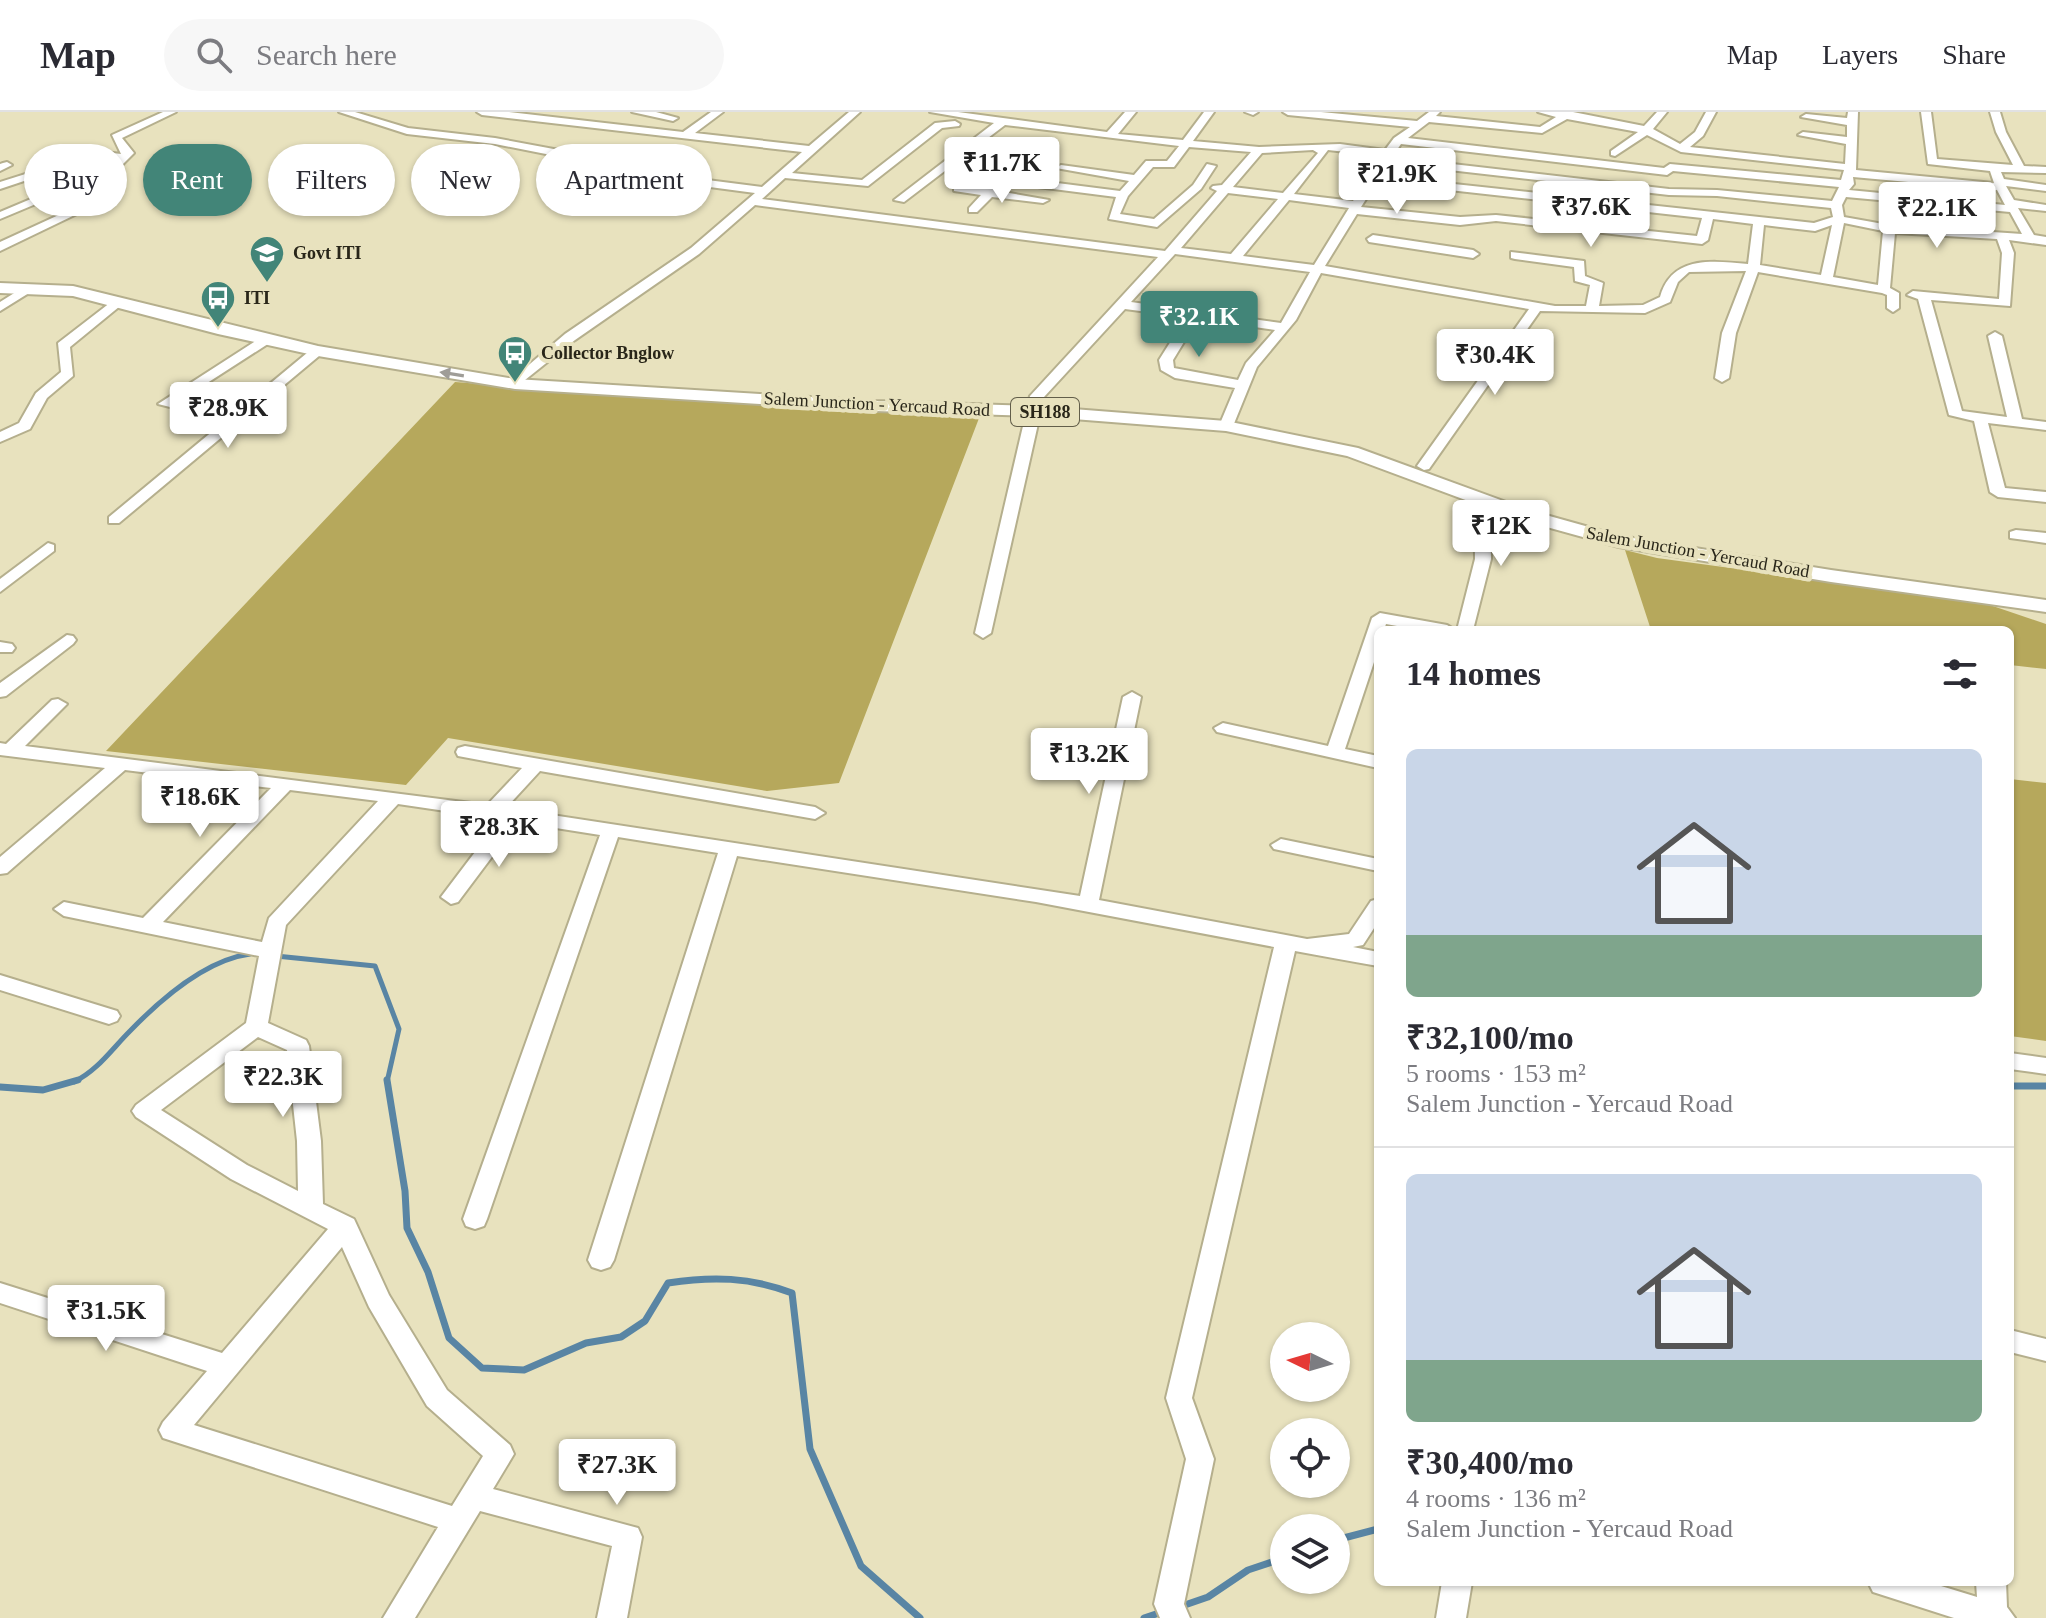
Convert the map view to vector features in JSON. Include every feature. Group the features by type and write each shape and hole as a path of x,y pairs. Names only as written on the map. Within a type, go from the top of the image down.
{"main road":[{"name":"Salem Junction - Yercaud Road","path":"0,281 73,291 318,351 522,378 875,406 1036,403 1228,422 1352,452 1482,500 1619,541 1831,576 2046,606"},
{"name":"SH188","path":"31,285 89,286 129,293 217,318 522,378"},
{"path":"0,288 31,285"},
{"name":"SH188","path":"1228,422 1365,443 1577,520 1793,557 2046,594"}],"street":[{"path":"122,144 116,137 171,112"},
{"path":"344,112 407,131 559,153 604,170 765,191"},
{"path":"482,112 812,150"},
{"path":"581,125 599,112"},
{"path":"611,128 635,112 673,118"},
{"path":"684,136 718,112"},
{"path":"522,378 570,337 695,251 855,112"},
{"path":"921,112 1184,144 1259,150 1366,149 1386,157 1669,192 1717,193 1836,205"},
{"path":"1110,136 1131,112"},
{"path":"1209,112 1170,165 1150,163 1123,195 1113,217 1157,223 1197,187 1211,166"},
{"path":"1288,112 1425,118 1542,130 1569,114"},
{"path":"1543,112 1569,114 1647,130"},
{"path":"1611,112 1681,149 1848,180 2012,206 2046,208"},
{"path":"1615,153 1647,130 1662,112"},
{"path":"1681,149 1699,134 1711,112"},
{"path":"1926,112 1932,162 2046,170"},
{"path":"1995,112 2001,132 2020,168"},
{"path":"1806,117 1852,117 1848,180 1836,205 1839,219 1826,280"},
{"path":"1228,422 1251,366 1284,327 1372,178 1398,140 1425,118"},
{"path":"900,200 1002,122"},
{"path":"784,175 864,184 939,125 955,124"},
{"path":"1803,135 1852,141"},
{"path":"1398,140 1667,172 1670,167 1761,170 1848,180 2046,188"},
{"path":"1234,258 1324,152 1317,148"},
{"path":"983,633 1036,403 1259,150"},
{"path":"1061,168 1136,179"},
{"path":"1994,168 2000,185 2030,238"},
{"path":"0,186 24,178"},
{"path":"1372,178 1759,222 1815,227 1839,219 1889,229 2046,241"},
{"path":"973,210 1003,179 1123,195"},
{"path":"1197,187 1286,197 1352,212 1460,221 1496,218 1702,240"},
{"path":"958,189 1043,200"},
{"path":"753,201 1170,253 1234,258 1318,269 1537,307 1592,310 1645,309 1666,299 1671,280 1686,269 1704,266 1753,269 1888,292 2005,303 2008,253 2002,236"},
{"path":"0,206 16,210"},
{"path":"0,216 24,207"},
{"path":"1352,212 1381,225 1364,254"},
{"path":"0,247 66,216"},
{"path":"1704,266 1702,240 1708,217"},
{"path":"1722,378 1729,333 1753,269 1759,222"},
{"path":"1889,229 1888,292 1893,308"},
{"path":"1373,239 1473,254"},
{"path":"1515,255 1580,264 1579,278 1597,283 1592,310"},
{"path":"0,307 31,285"},
{"path":"1923,296 1956,415 2046,426"},
{"path":"0,438 25,426 41,396 68,373 63,346 119,302"},
{"path":"1124,305 1284,327"},
{"path":"1424,466 1537,307"},
{"path":"1194,315 1166,360 1168,370 1175,374 1243,385"},
{"path":"1995,336 2015,422"},
{"path":"165,404 267,340"},
{"path":"114,520 318,351"},
{"path":"1980,418 1998,492 2046,497"},
{"path":"1466,626 1483,559 1482,500"},
{"path":"2016,535 2046,538"},
{"path":"0,587 48,548"},
{"path":"1377,626 1380,618 1425,626"},
{"path":"1335,753 1374,636"},
{"path":"0,692 67,640"},
{"path":"1088,905 1132,697"},
{"path":"6,750 58,704"},
{"path":"1223,728 1374,761"},
{"path":"6,750 393,797 611,830 1088,905 1374,958"},
{"path":"465,752 815,813"},
{"path":"0,868 122,763"},
{"path":"451,897 536,764"},
{"path":"147,926 285,784"},
{"path":"393,797 276,923 256,1027 144,1111 239,1172 345,1226 378,1300 437,1398 500,1454 398,1618"},
{"path":"475,1219 611,830"},
{"path":"1281,845 1374,864"},
{"path":"601,1260 729,848"},
{"path":"64,909 271,951"},
{"path":"1297,944 1356,940 1374,912"},
{"path":"1175,1618 1169,1604 1200,1459 1179,1398 1297,944"},
{"path":"0,982 109,1016"},
{"path":"256,1027 298,1046 309,1141 311,1209"},
{"path":"2014,1062 2046,1066"},
{"path":"345,1226 173,1430 459,1521"},
{"path":"0,1293 227,1366"},
{"path":"2014,1342 2046,1350"},
{"path":"474,1497 628,1537 612,1618"},
{"path":"1451,1618 1456,1586"},
{"path":"1896,1586 1996,1617 1992,1586"}],"shaded area":[{"path":"455,382 828,410 981,413 839,783 767,791 448,738 406,785 106,751"},
{"path":"1625,550 1657,558 1981,602 2046,624 2046,669 2014,665 2014,626 1650,626"},
{"path":"2014,779 2046,783 2046,1041 2014,1037"}],"waterway":[{"path":"77,1080 97,1066 142,1019 184,983 216,964 250,954"},
{"path":"276,956 375,966 399,1029 387,1081"},
{"path":"0,1087 43,1090 77,1080"},
{"path":"387,1081 405,1191 407,1228 428,1272 449,1338 482,1368 524,1370 586,1343 621,1337 645,1321 668,1283 731,1279 792,1293 810,1449 861,1566 920,1618"},
{"path":"2014,1086 2046,1086"},
{"path":"1350,1536 1374,1530"},
{"path":"1179,1607 1208,1597 1248,1570 1270,1563"},
{"path":"1144,1618 1162,1612"}],"place":[{"name":"Govt ITI","path":"267,284"},
{"name":"ITI","path":"218,329"},
{"name":"Collector Bnglow","path":"515,384"}]}
